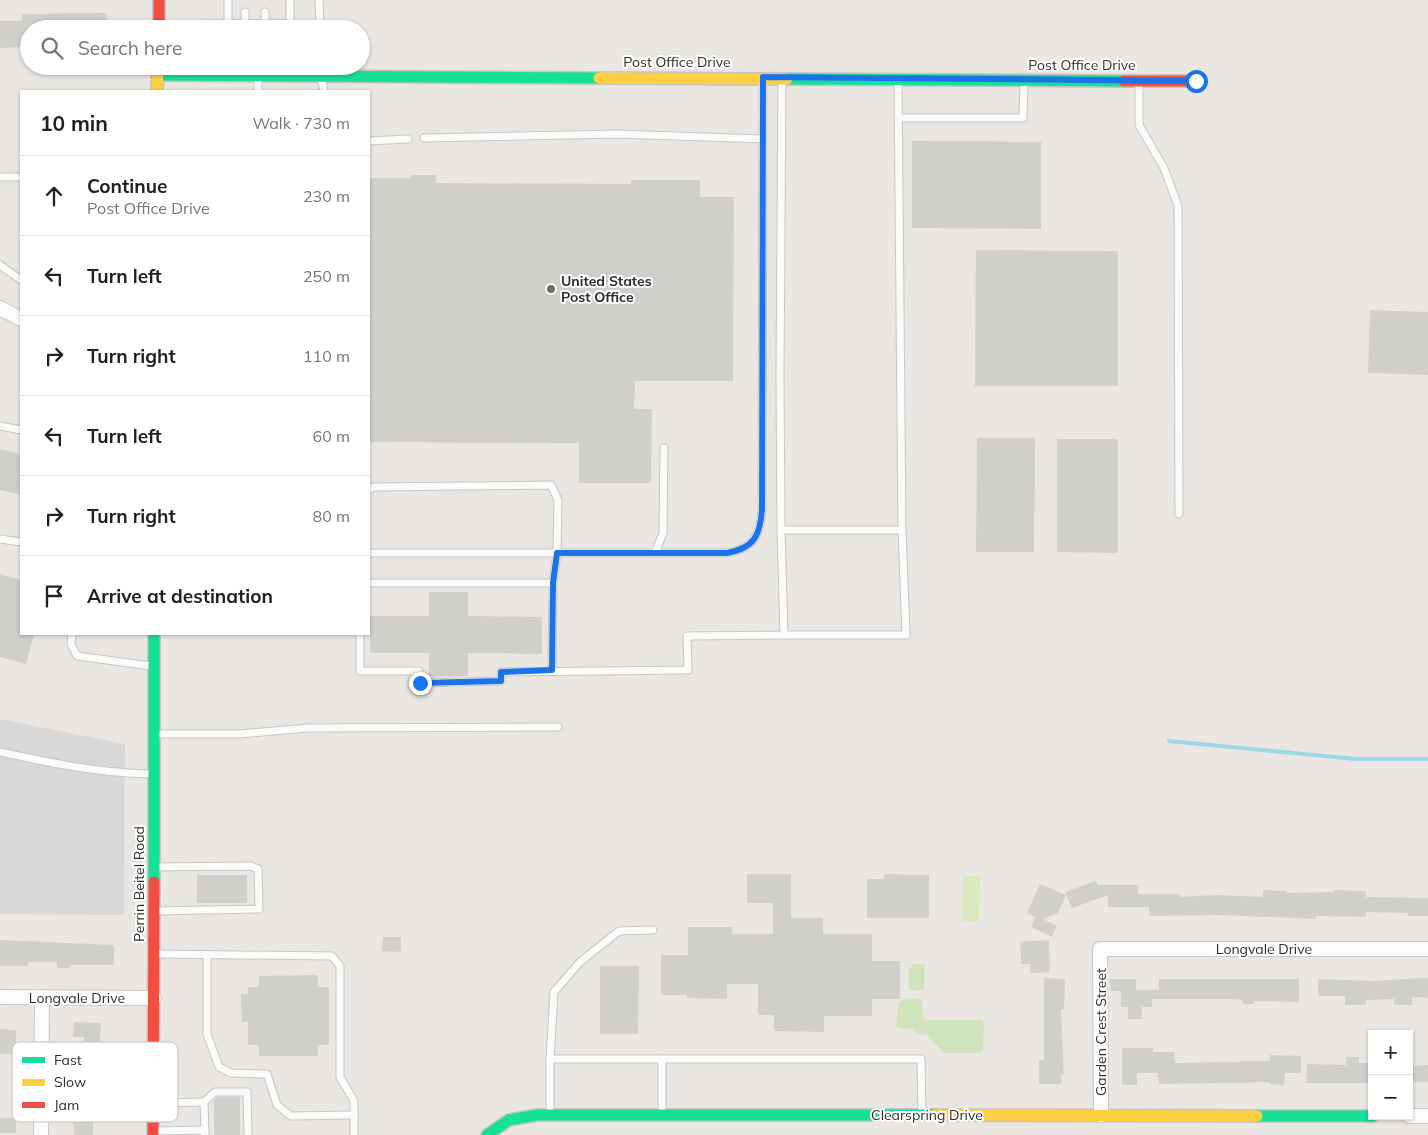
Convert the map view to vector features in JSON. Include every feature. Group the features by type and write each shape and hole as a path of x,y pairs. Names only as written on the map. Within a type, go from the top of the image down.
{"street":[{"path":"159,0 159,20"},
{"name":"Post Office Drive","path":"370,72 1196,81"},
{"path":"157,75 157,90"},
{"path":"0,308 20,318"},
{"name":"Perrin Beitel Road","path":"154,635 154,1042"},
{"name":"Longvale Drive","path":"1100,949 1428,948"},
{"name":"Garden Crest Street","path":"1100,949 1101,1115"},
{"name":"Longvale Drive","path":"0,997 154,998"},
{"path":"42,998 42,1042"},
{"name":"Clearspring Drive","path":"487,1135 509,1120 550,1115 1368,1116"},
{"path":"1413,1116 1428,1116"},
{"path":"41,1122 41,1135"}],"lane":[{"path":"228,0 228,20"},
{"path":"290,0 290,20"},
{"path":"319,0 320,20"},
{"path":"245,12 245,20"},
{"path":"265,12 265,20"},
{"path":"258,75 258,90"},
{"path":"322,75 324,90"},
{"path":"370,553 727,553 741,551 754,541 761,525 763,77"},
{"path":"782,77 780,375 784,636"},
{"path":"360,635 360,671 420,671 420,683 501,681 501,672 688,670 688,636 906,635 902,530 898,78"},
{"path":"898,118 1023,118 1025,79"},
{"path":"1140,80 1139,125 1164,168 1178,206 1179,514"},
{"path":"424,138 617,134 763,139"},
{"path":"370,141 408,139"},
{"path":"0,177 20,177"},
{"path":"0,265 20,279"},
{"path":"0,426 20,430"},
{"path":"656,553 664,533 664,448"},
{"path":"370,489 373,487 551,485 558,500 557,553 553,583 552,670"},
{"path":"781,530 902,530"},
{"path":"0,539 20,542"},
{"path":"370,583 553,583"},
{"path":"72,635 70,644 77,656 154,666"},
{"path":"154,734 239,734 308,728 558,727"},
{"path":"0,752 80,769 115,773 154,774"},
{"path":"154,867 252,866 258,869 261,904 259,909 154,911"},
{"path":"550,1115 550,1059 554,992 580,962 619,931 653,930"},
{"path":"154,954 332,956 340,966 340,1077 354,1101 354,1135"},
{"path":"208,955 207,1034 218,1067 230,1073 267,1074 277,1105 290,1116 354,1115"},
{"path":"550,1059 921,1059 922,1115"},
{"path":"662,1059 662,1115"},
{"path":"178,1103 204,1102 214,1092 247,1092 248,1135"},
{"path":"153,1133 204,1133 204,1102"}],"shaded area":[{"path":"0,719 125,744 124,915 0,914"}],"green space":[{"path":"963,876 980,876 979,921 962,921"},
{"path":"914,964 925,964 924,990 910,990 909,988 908,970"},
{"path":"919,998 922,1001 923,1017 925,1020 981,1020 984,1023 983,1050 980,1053 944,1053 926,1034 917,1034 912,1029 898,1028 896,1025 899,1003 905,999"}],"building":[{"path":"107,13 107,20 22,20 22,14"},
{"path":"0,21 20,21 20,47 0,48"},
{"path":"912,141 1041,142 1041,229 912,228"},
{"name":"United States Post Office","path":"411,175 436,175 436,183 631,184 631,180 700,180 700,197 734,197 733,381 635,381 634,409 652,409 651,483 579,483 579,443 370,442 370,178 411,178"},
{"path":"976,250 1118,251 1118,386 975,386"},
{"path":"1370,310 1428,312 1428,375 1368,373"},
{"path":"977,438 1035,438 1034,552 976,552"},
{"path":"1057,439 1118,439 1118,553 1057,552"},
{"path":"0,449 20,454 20,495 0,490"},
{"path":"0,574 20,580 20,635 34,635 26,664 0,657"},
{"path":"429,592 468,592 468,616 542,617 542,654 468,653 468,676 429,677 429,653 370,653 370,616 429,616"},
{"path":"747,874 791,874 791,918 823,918 823,934 872,934 872,961 900,961 900,999 872,999 872,1016 824,1016 824,1032 774,1031 774,1015 758,1015 758,984 727,984 727,999 687,998 687,995 661,995 661,955 688,955 688,927 732,927 732,934 773,934 773,903 747,903"},
{"path":"884,874 929,875 929,918 867,918 867,879 884,879"},
{"path":"197,875 247,875 247,903 197,903"},
{"path":"1096,881 1098,885 1138,885 1138,894 1180,894 1180,897 1217,895 1263,897 1263,890 1287,891 1287,893 1334,892 1334,890 1366,891 1366,897 1428,898 1428,916 1408,916 1408,913 1366,912 1366,917 1316,916 1316,919 1222,915 1149,916 1149,907 1108,907 1108,895 1072,908 1065,892"},
{"path":"1040,884 1066,895 1058,913 1043,919 1057,926 1052,937 1031,927 1036,917 1027,913"},
{"path":"383,937 401,937 401,952 382,951"},
{"path":"0,940 114,945 114,965 70,965 70,968 57,968 57,962 28,962 28,966 0,966"},
{"path":"1049,940 1050,972 1030,973 1030,964 1021,964 1020,942"},
{"path":"600,966 639,966 638,1034 600,1034"},
{"path":"318,975 318,987 329,987 329,1045 318,1045 318,1056 259,1056 259,1045 248,1045 248,1022 242,1022 241,994 248,994 248,987 259,987 259,976"},
{"path":"1044,978 1065,979 1064,1009 1061,1009 1064,1075 1061,1075 1061,1084 1039,1084 1039,1060 1044,1060"},
{"path":"1428,978 1428,998 1412,997 1412,1005 1394,1005 1394,999 1366,1000 1366,1005 1345,1005 1345,996 1318,996 1318,979 1376,981"},
{"path":"1110,979 1136,979 1136,990 1159,990 1159,979 1299,979 1299,1002 1254,1001 1254,1004 1243,1004 1243,1000 1233,999 1152,999 1152,1007 1142,1007 1142,1019 1128,1019 1128,1007 1121,1007 1121,991 1111,991"},
{"path":"74,1022 101,1023 100,1042 84,1042 84,1037 73,1037"},
{"path":"0,1029 16,1030 16,1042 12,1042 12,1054 0,1054"},
{"path":"1122,1048 1153,1048 1153,1052 1174,1052 1175,1063 1270,1061 1270,1055 1301,1056 1301,1073 1285,1073 1284,1085 1270,1084 1270,1082 1159,1084 1158,1073 1137,1073 1137,1085 1122,1085"},
{"path":"1346,1057 1359,1057 1359,1063 1368,1063 1368,1083 1306,1083 1307,1064 1346,1065"},
{"path":"1428,1065 1428,1082 1413,1082 1413,1066"},
{"path":"217,1097 240,1097 240,1135 214,1135 214,1100"},
{"path":"0,1118 12,1118 12,1122 16,1122 16,1133 0,1133"},
{"path":"73,1122 93,1122 93,1135 74,1135"}],"waterway":[{"path":"1169,741 1356,759 1428,759"}],"traffic: fast":[{"path":"157,75 599,78"},
{"path":"787,79 1124,81"},
{"path":"154,635 154,882"},
{"path":"487,1135 509,1120 537,1115 935,1115"},
{"path":"1257,1116 1368,1116"}],"traffic: slow":[{"path":"157,90 158,75"},
{"path":"599,78 787,79"},
{"path":"935,1115 1257,1116"}],"traffic: jam":[{"path":"159,0 159,20"},
{"path":"1124,81 1196,81"},
{"path":"153,1042 154,882"},
{"path":"153,1122 153,1135"}],"place":[{"name":"United States Post Office","path":"551,289"}],"route":[{"path":"420,683 501,681 501,672 552,670 553,583 557,553 727,553 741,551 754,541 761,525 762,510 763,77 1196,81"}]}
